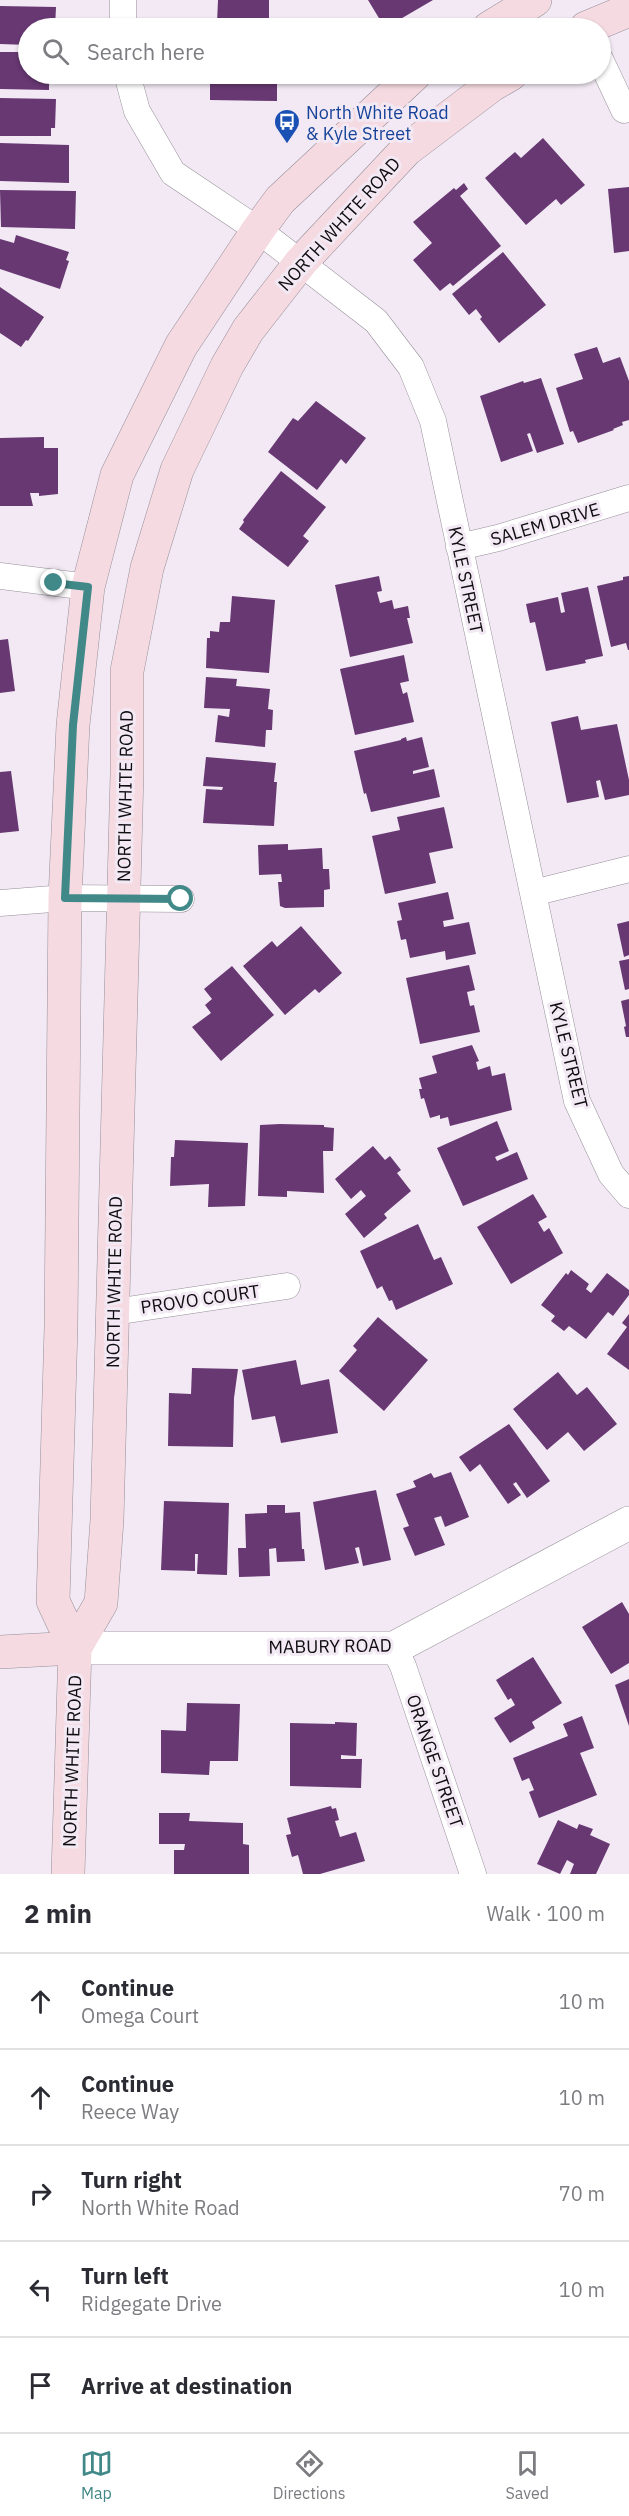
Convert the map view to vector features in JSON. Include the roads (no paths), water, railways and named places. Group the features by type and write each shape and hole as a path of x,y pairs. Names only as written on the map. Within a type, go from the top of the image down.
{"main road":[{"path":"505,18 535,0"},
{"path":"610,18 629,10"},
{"name":"NORTH WHITE ROAD","path":"68,1874 75,1648 53,1601 61,1327 65,898 73,725 88,587 117,475 181,346 280,200 404,84"},
{"name":"NORTH WHITE ROAD","path":"75,1648 101,1603 107,1520 127,774 127,671 147,568 177,470 227,366 248,330 300,262 406,150 494,84"},
{"name":"MABURY ROAD","path":"0,1652 75,1648"}],"street":[{"path":"123,0 123,18"},
{"path":"611,82 624,110"},
{"name":"KYLE STREET","path":"130,84 137,111 173,173 258,230 376,321 411,367 433,421 578,1101 611,1174 629,1195"},
{"name":"SALEM DRIVE","path":"459,547 498,538 629,498"},
{"path":"0,576 88,587"},
{"path":"533,893 629,869"},
{"path":"0,903 65,898 181,899"},
{"name":"PROVO COURT","path":"114,1312 286,1286"},
{"name":"MABURY ROAD","path":"75,1648 394,1648 629,1523"},
{"name":"ORANGE STREET","path":"394,1648 403,1666 473,1874"}],"place":[{"name":"North White Road & Kyle Street","path":"287,145"}]}
